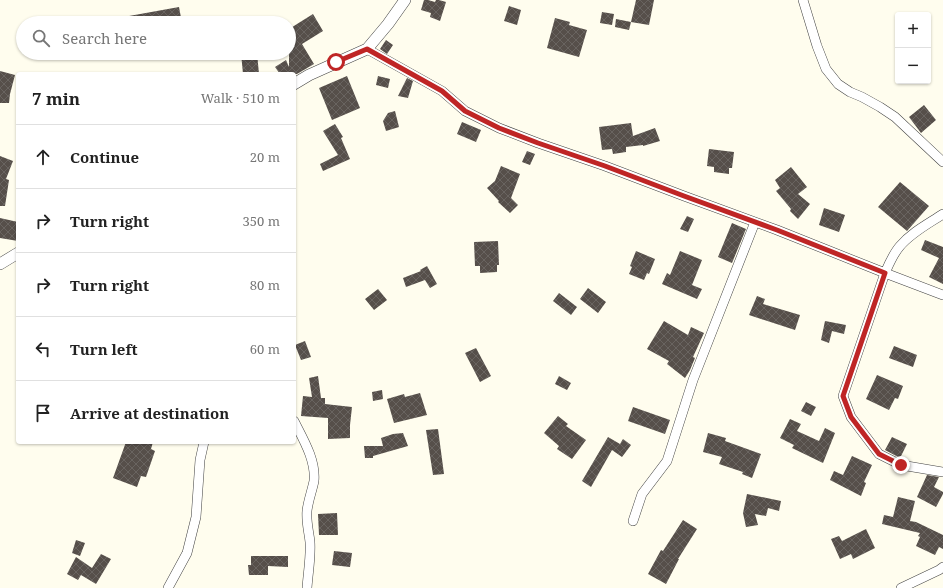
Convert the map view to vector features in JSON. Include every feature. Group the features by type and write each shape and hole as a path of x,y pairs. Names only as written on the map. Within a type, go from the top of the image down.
{"street":[{"path":"296,83 309,75 367,49 406,0"},
{"path":"803,0 817,46 826,69 838,84 850,92 880,106 943,162"},
{"path":"367,49 442,91 465,111 499,128 755,222 943,295"},
{"path":"943,214 907,238 899,246 893,256 885,273 843,396 851,417 879,454 901,465 943,472"},
{"path":"633,521 642,494 667,461 693,380 755,222"},
{"path":"0,264 16,254"},
{"path":"296,425 310,453 314,468 314,481 307,511 310,543 307,588"},
{"path":"168,588 187,553 196,517 200,460 204,444"},
{"path":"901,588 943,567"}],"building":[{"path":"424,0 435,2 436,0 439,0 446,2 440,21 430,17 431,13 421,10"},
{"path":"636,0 654,0 649,25 631,22"},
{"path":"509,6 521,10 517,25 504,21"},
{"path":"179,7 181,16 129,16"},
{"path":"602,12 614,14 612,25 600,23"},
{"path":"313,14 323,31 302,44 314,64 297,74 296,72 279,72 275,67 286,60 289,67 289,60 296,60 296,25"},
{"path":"555,18 570,22 569,25 587,30 579,57 547,48"},
{"path":"616,19 631,22 629,30 615,27"},
{"path":"386,40 393,45 387,54 380,49"},
{"path":"242,60 258,60 259,72 243,72"},
{"path":"0,71 15,75 9,103 0,103"},
{"path":"347,76 360,108 332,120 319,88"},
{"path":"378,76 390,79 388,88 376,85"},
{"path":"407,78 413,81 408,98 398,96"},
{"path":"924,105 936,120 921,133 909,117"},
{"path":"395,111 399,127 386,131 383,121 388,113"},
{"path":"462,122 481,130 476,142 457,134"},
{"path":"631,123 633,136 655,128 660,141 643,146 626,147 626,152 613,154 612,149 602,150 599,127"},
{"path":"335,124 343,137 341,138 350,159 323,171 320,164 338,155 323,131"},
{"path":"709,149 734,152 732,168 729,168 729,174 714,172 714,167 707,166"},
{"path":"527,151 535,154 530,165 522,162"},
{"path":"0,156 13,161 6,179 9,180 5,206 0,206"},
{"path":"501,166 520,174 511,198 518,205 510,213 498,202 499,201 487,188 495,181"},
{"path":"791,167 807,187 798,194 810,204 798,219 790,211 791,209 776,191 780,188 775,180"},
{"path":"900,182 929,206 907,231 878,207"},
{"path":"824,208 845,215 839,232 819,225"},
{"path":"687,216 694,219 688,232 680,229"},
{"path":"0,218 16,222 16,241 0,238"},
{"path":"732,223 746,229 732,263 718,257"},
{"path":"925,240 943,247 943,284 929,277 939,258 921,250"},
{"path":"498,241 499,265 497,265 497,272 480,273 480,266 475,266 474,242"},
{"path":"636,251 655,259 649,274 647,273 644,280 629,274 632,267 630,266"},
{"path":"680,251 702,260 692,285 702,289 697,299 662,284 667,273 670,275"},
{"path":"427,266 437,284 430,288 425,280 406,287 403,278 421,271 420,270"},
{"path":"588,288 606,302 598,313 580,299"},
{"path":"378,289 387,300 374,310 365,299"},
{"path":"559,293 577,307 571,315 553,301"},
{"path":"757,296 765,299 763,304 800,315 795,330 749,315"},
{"path":"664,321 688,335 691,327 704,333 693,357 695,358 690,370 685,378 667,364 669,361 647,349"},
{"path":"825,321 846,325 844,334 832,331 829,343 821,340"},
{"path":"305,341 311,357 301,360 296,345"},
{"path":"894,346 917,355 913,367 889,358"},
{"path":"476,348 491,376 480,382 465,353"},
{"path":"877,375 903,386 898,399 895,398 889,410 866,399"},
{"path":"318,376 321,398 325,398 325,404 352,407 350,438 328,439 328,418 301,416 303,396 312,397 309,378"},
{"path":"559,376 571,383 567,390 555,384"},
{"path":"382,390 383,399 373,401 372,392"},
{"path":"420,393 427,415 394,423 387,399 404,394 405,397"},
{"path":"806,402 816,407 811,416 801,411"},
{"path":"633,407 670,420 665,434 628,421"},
{"path":"558,416 568,424 566,426 586,440 572,459 557,449 559,446 544,433"},
{"path":"790,419 801,424 797,431 819,441 825,428 835,433 823,463 792,448 794,445 780,438"},
{"path":"438,429 444,474 433,475 426,430"},
{"path":"403,433 408,446 373,456 373,458 365,458 364,446 383,446 381,438 393,434"},
{"path":"708,433 726,438 725,441 761,454 752,478 742,474 743,472 719,464 722,457 703,452"},
{"path":"608,437 620,444 623,439 631,445 622,457 612,450 591,487 582,481"},
{"path":"892,437 907,444 900,458 885,450"},
{"path":"125,444 152,444 151,449 155,451 146,477 141,476 137,487 113,478"},
{"path":"852,456 872,465 864,482 866,483 861,496 830,480 834,471 843,475"},
{"path":"927,475 939,477 934,487 943,492 943,494 936,507 917,497"},
{"path":"747,494 781,501 779,511 768,508 766,516 755,514 758,525 746,527 743,513"},
{"path":"898,497 915,501 910,521 916,522 943,535 943,549 939,547 935,555 916,546 920,533 882,524 884,515 893,517"},
{"path":"337,513 338,535 319,535 318,514"},
{"path":"683,520 697,529 678,559 666,584 648,574 661,550 663,551"},
{"path":"866,529 875,548 853,559 851,554 840,559 831,539 839,536 842,541"},
{"path":"76,540 85,543 80,556 72,553"},
{"path":"334,551 352,553 350,567 332,565"},
{"path":"101,554 111,559 96,584 81,575 78,580 67,574 76,557 92,568"},
{"path":"251,556 288,556 288,567 268,566 268,575 249,575 248,565 251,565"}],"route":[{"path":"336,62 367,49 442,91 465,111 499,128 777,230 885,273 843,396 851,417 879,454 901,465"}]}
